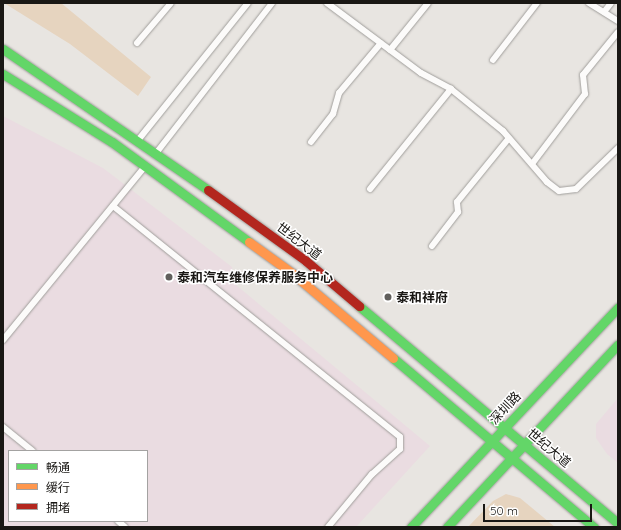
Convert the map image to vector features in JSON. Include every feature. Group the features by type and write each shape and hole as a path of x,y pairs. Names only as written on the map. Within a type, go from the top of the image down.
{"street":[{"name":"世纪大道","path":"3,49 137,141 306,261 618,523"},
{"path":"3,74 128,153 292,274 510,459 594,527"},
{"name":"深圳路","path":"411,527 618,307"},
{"path":"447,527 618,344"}],"lane":[{"path":"137,43 170,3"},
{"path":"128,153 248,3"},
{"path":"3,340 146,166 272,3"},
{"path":"390,50 428,3"},
{"path":"493,60 537,3"},
{"path":"590,3 618,21"},
{"path":"604,12 611,3"},
{"path":"329,4 421,73 451,89 509,138 547,182 559,191 576,189 618,148"},
{"path":"532,164 585,94 583,75 618,32"},
{"path":"310,142 332,114 339,93 381,43"},
{"path":"370,189 451,89"},
{"path":"432,246 458,212 457,202 509,138"},
{"path":"113,206 400,437 400,449 372,474 328,527"},
{"path":"3,427 31,450"}],"shaded area":[{"path":"4,3 61,3 151,77 138,96 70,44"},
{"path":"3,116 103,168 232,267 236,285 430,446 356,527 3,527"},
{"path":"618,398 618,463 607,454 596,438 596,424"},
{"path":"506,494 520,498 555,527 468,527 493,501"}],"traffic: fast":[{"path":"3,49 208,190"},
{"path":"3,74 112,142 249,242"},
{"path":"359,306 618,523"},
{"path":"411,527 618,307"},
{"path":"447,527 618,344"},
{"path":"393,358 594,527"}],"traffic: slow":[{"path":"249,242 292,273 393,358"}],"traffic: jam":[{"path":"208,190 306,261 359,306"}],"place":[{"name":"泰和汽车维修保养服务中心","path":"169,277"},
{"name":"泰和祥府","path":"388,297"}]}
